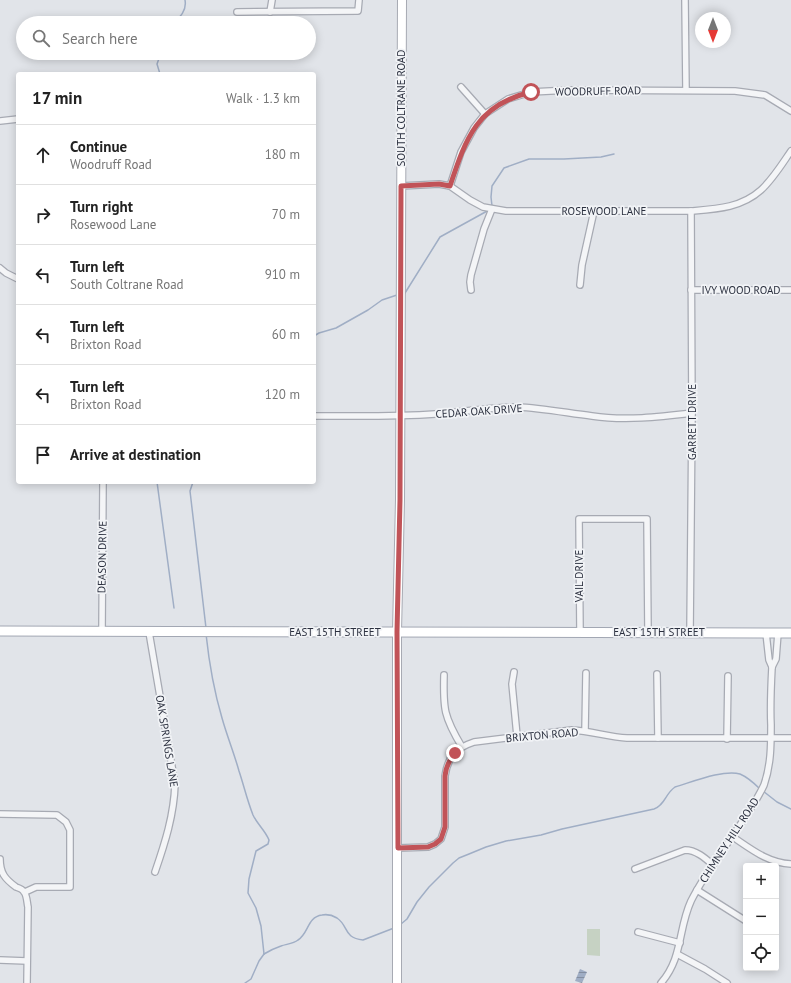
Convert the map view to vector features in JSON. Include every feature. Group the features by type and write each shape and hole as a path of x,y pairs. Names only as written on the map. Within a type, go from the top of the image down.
{"main road":[{"name":"SOUTH COLTRANE ROAD","path":"397,983 397,632 400,500 402,0"},
{"name":"EAST 15TH STREET","path":"0,631 791,633"}],"street":[{"path":"270,12 272,0"},
{"path":"237,12 358,11 359,0"},
{"path":"685,0 686,90"},
{"path":"461,87 486,114"},
{"name":"WOODRUFF ROAD","path":"450,186 464,146 474,128 486,114 508,99 531,92 570,90 735,91 756,93 771,98 791,111"},
{"path":"0,121 16,119"},
{"name":"ROSEWOOD LANE","path":"450,186 470,200 490,209 506,211 691,211 729,207 752,197 761,190 791,151"},
{"path":"401,186 439,184 450,186"},
{"path":"471,290 471,276 490,209"},
{"path":"580,285 582,265 594,211"},
{"name":"GARRETT DRIVE","path":"690,633 692,413 691,211"},
{"path":"0,268 6,274 16,278"},
{"name":"IVY WOOD ROAD","path":"691,290 791,290"},
{"name":"CEDAR OAK DRIVE","path":"316,416 435,414 504,407 626,418 649,418 692,413"},
{"name":"DEASON DRIVE","path":"102,632 103,484"},
{"name":"VAIL DRIVE","path":"580,632 579,520 647,520 648,632"},
{"name":"OAK SPRINGS LANE","path":"149,632 175,784 174,801 167,836 155,872"},
{"path":"766,633 769,660 772,667"},
{"path":"772,667 776,659 778,633"},
{"name":"CHIMNEY HILL ROAD","path":"661,983 669,972 677,954 686,914 697,890 758,798 764,784 770,759 772,667"},
{"path":"514,672 512,684 518,736"},
{"path":"585,731 586,672"},
{"path":"656,674 658,738"},
{"path":"398,848 428,847 435,844 441,839 445,827 446,768 449,761 462,746 447,720 444,708 444,675"},
{"path":"727,739 728,676"},
{"name":"BRIXTON ROAD","path":"462,746 474,742 572,730 585,731 615,738 791,738"},
{"path":"0,814 52,814 60,817 66,822 70,833 70,887 38,886 25,892"},
{"path":"732,836 764,857 780,864 791,864"},
{"path":"635,869 685,850 691,850 699,854 713,864"},
{"path":"0,859 3,876 9,882 25,892 28,907 27,983"},
{"path":"697,890 743,919"},
{"path":"638,932 680,943"},
{"path":"677,954 727,983"},
{"path":"0,960 27,961"}],"green space":[{"path":"587,929 600,929 600,956 587,955"}],"water":[{"path":"580,969 587,972 582,983 575,981"}],"waterway":[{"path":"180,16 184,11 185,0"},
{"path":"158,60 157,64 159,72"},
{"path":"492,206 492,186 504,168 529,159 601,157 614,154"},
{"path":"405,293 440,237 489,210"},
{"path":"316,335 336,328 368,310 382,300 397,295"},
{"path":"157,484 174,608"},
{"path":"192,484 190,491 206,628"},
{"path":"206,634 214,687 224,725 253,815 269,840 268,844 256,851 249,879 248,893 256,908 261,926 264,954"},
{"path":"401,924 407,919 417,902 429,887 453,863 459,858 486,847 506,841 541,835 654,809 661,805 675,787 699,779 725,773 740,774 760,789"},
{"path":"763,791 777,802 791,809"},
{"path":"264,954 283,945 292,943 302,937 313,919 317,916 330,915 337,918 341,921 352,937 363,940 394,928"},
{"path":"245,983 251,979 259,961 264,954"}],"route":[{"path":"455,753 446,768 445,827 441,839 428,847 398,848 397,632 400,500 401,186 439,184 450,186 461,152 474,128 486,114 508,99 531,92"}]}
